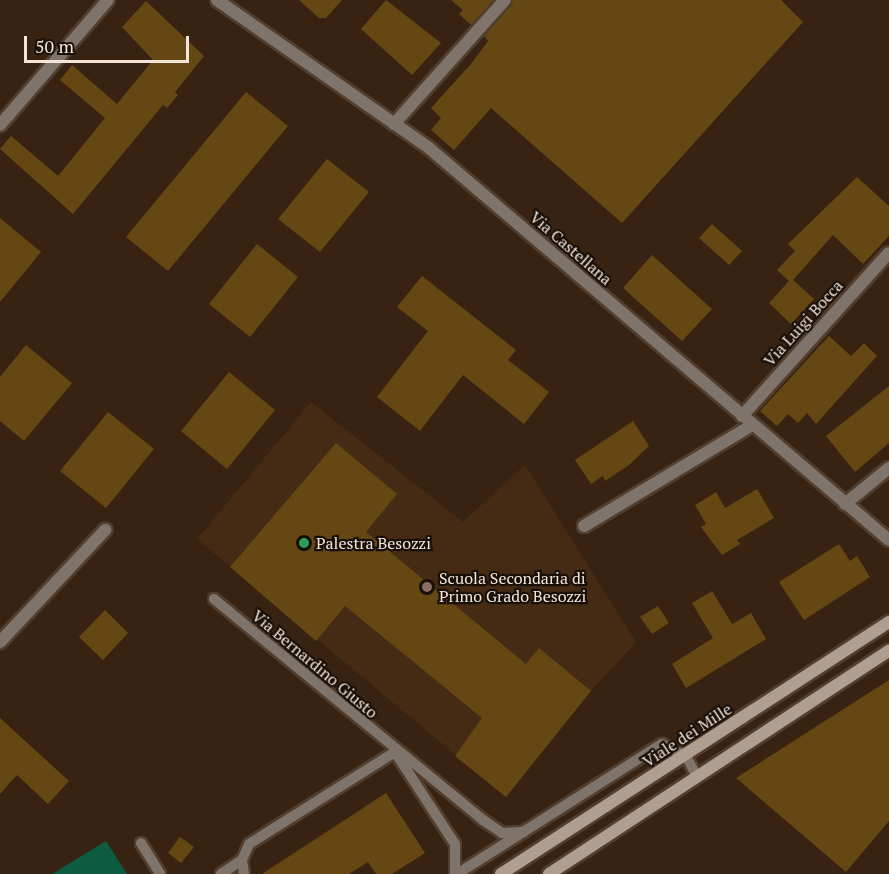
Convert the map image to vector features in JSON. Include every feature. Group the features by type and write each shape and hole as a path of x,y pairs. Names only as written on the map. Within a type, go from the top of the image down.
{"main road":[{"name":"Viale dei Mille","path":"501,874 686,756 889,622"},
{"path":"549,874 889,651"}],"street":[{"path":"0,125 108,0"},
{"name":"Via Castellana","path":"217,0 429,148 889,540"},
{"path":"394,124 505,0"},
{"name":"Via Luigi Bocca","path":"742,416 889,253"},
{"path":"584,526 752,425"},
{"path":"845,504 889,468"},
{"path":"0,642 105,530"}],"lane":[{"name":"Via Bernardino Giusto","path":"214,599 395,752 502,833 524,832"},
{"name":"Via Bernardino Giusto","path":"395,752 455,844 456,874 662,744 686,756"},
{"path":"244,874 242,860 249,844 395,752"},
{"path":"686,756 697,777"},
{"path":"141,843 160,874"},
{"path":"221,874 242,860"}],"shaded area":[{"name":"Scuola Secondaria di Primo Grado Besozzi","path":"311,402 463,522 525,465 636,642 591,691 506,797 197,539"}],"green space":[{"path":"106,841 127,874 52,874"}],"building":[{"path":"299,0 342,0 326,18 319,18"},
{"path":"386,0 441,43 412,75 361,29"},
{"path":"451,0 494,0 471,25 459,14 463,10"},
{"path":"513,0 781,0 803,22 622,223 491,108 454,150 431,130 441,118 431,108 471,64 488,41 484,36"},
{"path":"146,1 204,56 175,92 178,95 167,108 163,105 73,214 0,149 11,136 58,176 105,118 60,80 72,65 117,104 153,60 122,27"},
{"path":"246,92 288,126 168,271 126,237"},
{"path":"327,159 369,192 320,252 278,219"},
{"path":"857,177 889,206 889,236 863,264 833,235 793,280 814,299 791,324 769,303 789,281 777,270 795,251 788,244"},
{"path":"0,218 41,252 0,302"},
{"path":"712,224 742,251 729,265 699,238"},
{"path":"257,244 298,277 250,337 209,304"},
{"path":"652,255 712,309 682,341 623,288"},
{"path":"422,276 516,350 508,360 549,392 524,424 463,375 420,431 377,397 428,331 397,307"},
{"path":"829,336 851,356 864,343 877,356 816,424 807,413 798,423 788,414 777,426 760,411"},
{"path":"26,345 72,383 24,441 0,421 0,377"},
{"path":"229,372 275,410 227,469 181,431"},
{"path":"889,386 889,443 855,472 826,436"},
{"path":"108,412 154,449 106,508 60,471"},
{"path":"633,421 649,446 629,465 605,481 603,476 591,484 575,460"},
{"path":"336,443 397,494 366,532 526,664 539,648 591,691 506,797 455,756 482,718 345,606 316,641 230,567"},
{"path":"757,489 774,518 737,540 740,544 722,555 701,527 706,524 695,505 716,492 725,508"},
{"path":"839,544 850,561 857,556 870,577 804,620 779,582"},
{"path":"712,591 732,624 751,613 766,639 686,688 672,664 713,638 692,603"},
{"path":"658,606 669,623 652,634 640,617"},
{"path":"105,610 128,633 103,660 79,637"},
{"path":"889,680 889,821 846,872 736,778"},
{"path":"0,718 69,781 48,804 17,775 0,794"},
{"path":"386,793 425,853 392,874 376,874 368,862 349,874 262,874"},
{"path":"180,837 194,847 181,863 168,853"}],"place":[{"name":"Palestra Besozzi","path":"304,543"},
{"name":"Scuola Secondaria di Primo Grado Besozzi","path":"427,587"}]}
